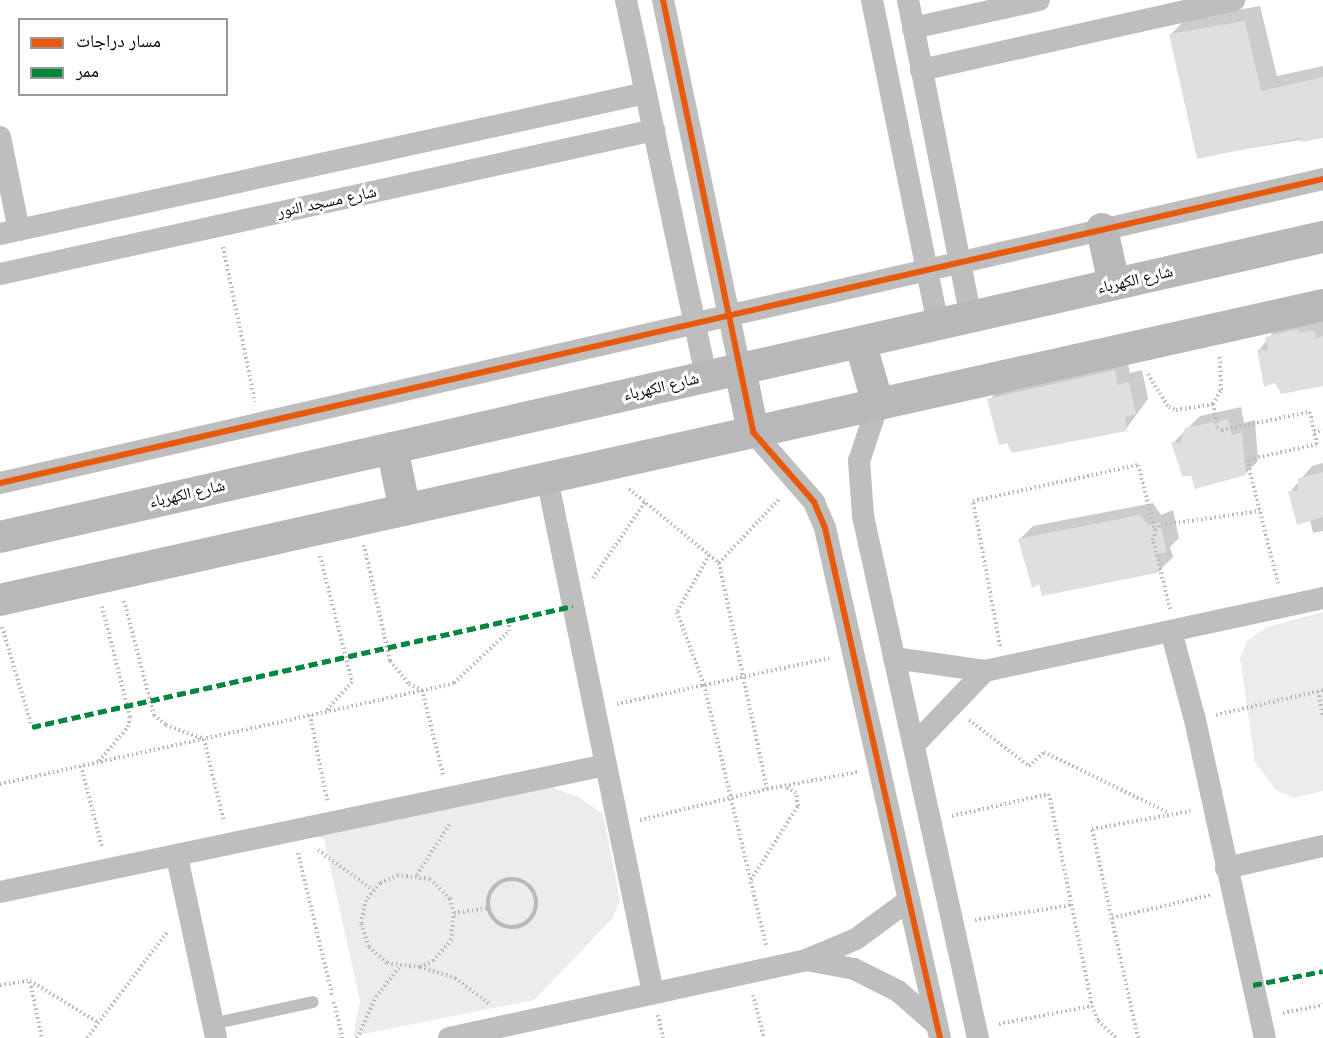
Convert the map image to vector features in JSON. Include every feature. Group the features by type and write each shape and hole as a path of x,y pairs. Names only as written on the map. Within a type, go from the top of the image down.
{"street":[{"path":"626,0 706,377"},
{"path":"663,0 753,432 814,502 825,528 938,1031"},
{"path":"872,0 938,324"},
{"path":"908,0 971,317"},
{"path":"913,28 1039,0"},
{"path":"921,70 1234,0"},
{"path":"0,137 10,232 646,93"},
{"name":"شارع مسجد النور","path":"0,274 654,130"},
{"path":"0,483 1323,178"},
{"path":"64,220 72,258"},
{"path":"1102,229 1114,284"},
{"name":"شارع الكهرباء","path":"0,537 1323,237"},
{"path":"0,600 1323,304"},
{"path":"860,342 878,404 859,461 858,489 978,1033"},
{"path":"392,448 405,510"},
{"path":"547,478 653,993"},
{"path":"894,658 994,669 1323,598"},
{"path":"1173,631 1263,1028"},
{"path":"914,745 950,706 994,669"},
{"path":"2,895 606,765"},
{"path":"1226,868 1323,846"},
{"path":"177,857 214,1031"},
{"path":"449,1038 806,960 856,939 909,900"},
{"path":"806,960 855,969 898,991 938,1031"}],"lane":[{"path":"214,1031 313,1002"}],"path":[{"path":"219,226 260,423"},
{"path":"1220,328 1221,390 1213,404 1217,427 1222,430 1310,412 1317,444 1247,460 1284,606"},
{"path":"1132,347 1169,407 1176,410 1213,404"},
{"path":"1314,432 1323,430"},
{"path":"994,669 973,501 1138,465 1155,530 1153,540 1173,631"},
{"path":"601,466 719,563 767,789"},
{"path":"719,563 796,480"},
{"path":"573,606 645,502"},
{"path":"1155,530 1161,525 1260,511"},
{"path":"358,520 390,661 409,684 422,690 459,796 417,875"},
{"path":"314,530 352,682 326,712"},
{"path":"709,555 677,612 704,685 771,967"},
{"path":"106,577 154,715 166,725 204,739"},
{"path":"98,763 128,727 130,717 106,577"},
{"path":"0,620 32,727"},
{"path":"0,784 454,683 508,632 509,620"},
{"path":"595,709 854,653"},
{"path":"1195,720 1321,690 1323,716"},
{"path":"950,706 1029,766 1044,752 1170,814"},
{"path":"310,715 332,824"},
{"path":"204,739 229,846"},
{"path":"81,766 109,872"},
{"path":"618,825 767,789 879,767"},
{"path":"751,881 798,806 796,793 785,786"},
{"path":"930,820 1050,794 1092,1006 1098,1021 1116,1038"},
{"path":"1138,1038 1092,829 1212,807"},
{"path":"293,832 373,890"},
{"path":"293,832 342,1038"},
{"path":"420,967 444,952 451,940 454,913 441,888 417,875 388,878 373,890 362,912 363,936 377,957 399,968 420,967 465,984 511,1024"},
{"path":"517,879 535,893 534,916 525,925 502,926 488,908 495,886 505,880 517,879"},
{"path":"1112,918 1231,890"},
{"path":"953,923 1072,905"},
{"path":"87,1038 187,906"},
{"path":"454,913 488,908"},
{"path":"357,1038 376,997 399,968"},
{"path":"748,972 764,1038"},
{"path":"0,985 30,981 99,1023"},
{"path":"30,981 42,1038"},
{"path":"1263,1028 1323,1005"},
{"path":"978,1033 1092,1006"}],"shaded area":[{"path":"1323,612 1323,791 1293,798 1276,790 1255,762 1240,658 1248,640 1267,627"},
{"path":"549,786 579,797 603,814 620,900 613,918 534,1000 353,1036 360,1001 324,839 300,831"}],"building":[{"path":"1245,21 1261,91 1323,77 1323,138 1301,142 1300,138 1197,159 1169,34"},
{"path":"1297,329 1299,333 1314,330 1316,339 1323,336 1323,386 1281,394 1275,383 1264,387 1257,349 1268,350 1265,337"},
{"path":"1115,370 1117,385 1129,382 1136,414 1125,417 1127,431 1012,453 1007,443 999,445 987,399"},
{"path":"1228,419 1232,435 1242,432 1246,475 1195,489 1191,476 1182,476 1171,442 1180,443 1185,428"},
{"path":"1323,472 1323,517 1297,525 1288,491 1298,491 1298,478"},
{"path":"1140,515 1148,526 1160,522 1167,553 1156,553 1161,572 1042,596 1039,584 1032,588 1018,539"}],"marked path":[{"path":"32,727 573,606"},
{"path":"1253,985 1323,971"}],"cycle path":[{"path":"663,0 753,432 814,502 825,528 940,1038"},
{"path":"0,483 1323,179"}]}
